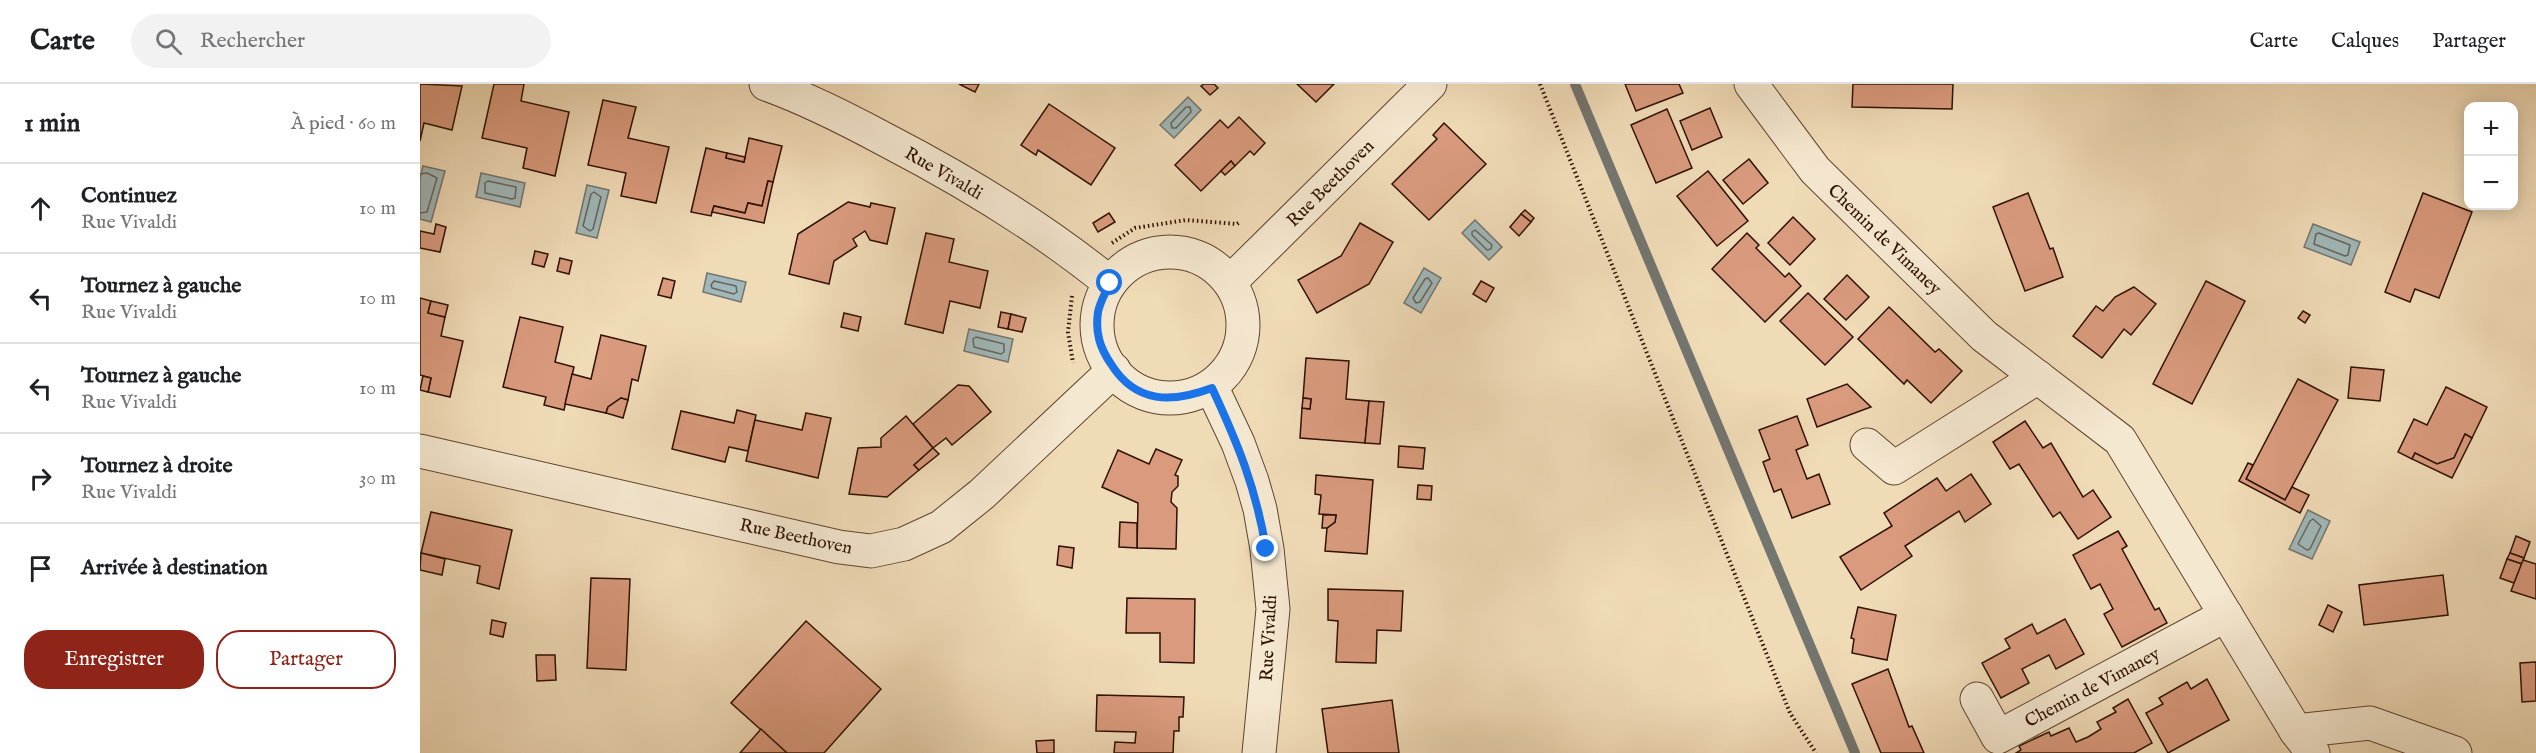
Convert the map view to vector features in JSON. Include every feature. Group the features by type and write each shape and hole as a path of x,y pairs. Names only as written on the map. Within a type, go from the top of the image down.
{"street":[{"name":"Rue Vivaldi","path":"766,84 809,100 958,177 1084,262 1110,283"},
{"name":"Rue Beethoven","path":"1230,282 1430,84"},
{"name":"Chemin de Vimaney","path":"1751,84 1815,170 1984,336 2120,440 2304,742 2370,723 2455,753"},
{"path":"1166,252 1190,254 1212,265 1230,282 1240,304 1244,328 1239,351 1227,372 1212,388 1188,397 1167,398 1145,394 1126,384 1101,350 1097,330 1098,309 1110,283 1121,271 1141,258 1166,252"},
{"name":"Rue Beethoven","path":"420,451 839,547 871,551 904,544 941,526 982,494 1114,370"},
{"path":"1867,446 1894,468 2038,377"},
{"name":"Rue Vivaldi","path":"1212,388 1238,443 1252,481 1260,509 1266,549 1273,609 1259,753"},
{"name":"Chemin de Vimaney","path":"1977,699 1998,738 2226,615"}],"path":[{"path":"1540,84 1790,712 1816,753"},
{"path":"1073,364 1068,332 1073,282 1084,262 1136,228 1186,220 1237,224 1246,216"}],"water":[{"path":"1188,97 1201,110 1174,138 1160,125"},
{"path":"423,166 445,171 431,222 420,219 420,178"},
{"path":"481,173 525,183 520,207 476,197"},
{"path":"587,185 609,190 597,238 576,233"},
{"path":"1475,220 1502,247 1489,260 1462,233"},
{"path":"2313,224 2360,242 2351,265 2304,247"},
{"path":"1424,268 1441,278 1421,313 1404,303"},
{"path":"707,273 746,282 741,302 703,292"},
{"path":"969,329 1013,339 1008,362 964,351"},
{"path":"2308,510 2330,521 2312,559 2289,549"}],"building":[{"path":"420,84 462,86 452,130 424,123 420,141"},
{"path":"494,84 524,84 521,101 569,112 555,176 523,168 527,148 482,138"},
{"path":"959,84 979,84 975,92"},
{"path":"1214,84 1218,88 1210,95 1201,86"},
{"path":"1297,84 1334,84 1316,102"},
{"path":"1625,84 1679,84 1683,93 1636,111"},
{"path":"1853,84 1953,84 1952,109 1852,107"},
{"path":"603,100 636,107 628,138 669,147 656,203 621,196 626,173 588,165"},
{"path":"1049,104 1115,148 1091,185 1038,150 1036,155 1021,145"},
{"path":"1710,108 1722,137 1692,150 1680,121"},
{"path":"1667,109 1692,168 1656,183 1631,125"},
{"path":"1239,117 1265,143 1254,155 1250,151 1235,166 1231,161 1201,191 1175,165 1220,120 1228,128"},
{"path":"1444,123 1486,164 1429,220 1392,184 1437,139 1433,135"},
{"path":"749,138 782,146 773,182 768,181 762,206 748,203 745,213 714,206 711,216 691,212 706,148 727,153 726,158 744,162"},
{"path":"727,153 745,157 744,162 726,158"},
{"path":"1749,159 1768,183 1743,204 1723,180"},
{"path":"1231,161 1235,166 1225,175 1221,171"},
{"path":"1708,171 1748,221 1717,246 1677,196"},
{"path":"768,181 773,182 764,223 712,212 714,206 745,213 748,203 762,206"},
{"path":"2028,193 2050,249 2053,248 2063,277 2025,291 1993,207"},
{"path":"2423,193 2472,212 2439,298 2415,289 2410,302 2385,292"},
{"path":"848,202 870,207 871,203 895,208 887,244 870,240 865,231 853,239 857,246 834,261 829,284 789,274 798,234"},
{"path":"1525,210 1534,218 1531,222 1521,214"},
{"path":"1109,213 1115,222 1098,232 1093,223"},
{"path":"1521,214 1531,222 1519,236 1510,227"},
{"path":"1793,217 1815,239 1790,265 1768,243"},
{"path":"1360,223 1393,242 1369,284 1317,313 1298,280 1341,256"},
{"path":"436,224 446,227 440,252 420,248 420,231 434,234"},
{"path":"926,233 954,239 949,262 988,271 980,308 950,301 943,333 905,324"},
{"path":"1747,233 1759,245 1756,248 1785,277 1789,273 1801,286 1765,322 1712,269"},
{"path":"535,251 548,254 544,267 532,264"},
{"path":"560,258 572,261 569,274 557,271"},
{"path":"1847,275 1869,297 1846,320 1824,299"},
{"path":"663,278 675,281 671,298 658,295"},
{"path":"1481,281 1494,288 1486,302 1473,294"},
{"path":"2206,281 2245,301 2192,404 2153,384"},
{"path":"2134,287 2156,304 2131,335 2124,329 2102,358 2073,336 2096,306 2103,311 2115,297"},
{"path":"1808,293 1853,337 1825,365 1780,321"},
{"path":"420,298 431,301 428,313 445,317 441,336 463,341 450,397 428,392 431,378 420,375"},
{"path":"431,301 448,305 445,317 428,313"},
{"path":"1889,307 1935,352 1939,349 1962,371 1931,403 1907,380 1904,384 1858,339"},
{"path":"2303,311 2310,315 2305,323 2298,318"},
{"path":"1001,312 1011,314 1008,329 998,327"},
{"path":"844,313 861,317 858,331 841,327"},
{"path":"1011,314 1026,318 1022,332 1008,329"},
{"path":"520,317 563,327 555,362 574,367 564,410 544,405 546,397 503,387"},
{"path":"601,335 646,346 638,381 632,379 628,400 621,398 608,407 606,413 565,404 572,374 591,379"},
{"path":"1306,358 1349,361 1346,399 1369,401 1365,443 1300,438 1302,408 1310,409 1311,399 1303,398"},
{"path":"2351,367 2384,370 2380,401 2348,398"},
{"path":"423,376 431,378 428,392 420,390"},
{"path":"2298,379 2338,400 2285,500 2246,479"},
{"path":"1847,384 1871,407 1817,427 1807,399"},
{"path":"958,385 969,386 991,412 952,445 946,438 933,448 913,424"},
{"path":"2446,387 2487,407 2472,438 2465,434 2454,458 2437,464 2415,453 2412,459 2398,452 2414,419 2427,425"},
{"path":"621,398 628,400 623,418 606,413 608,407"},
{"path":"1303,398 1311,399 1310,409 1302,408"},
{"path":"1369,401 1384,402 1380,444 1365,443"},
{"path":"737,410 756,415 748,451 729,447 725,462 672,449 681,411 734,423"},
{"path":"806,413 831,418 818,478 746,461 755,420 802,430"},
{"path":"906,416 933,448 914,465 919,470 887,497 849,494 858,448 881,447 881,438"},
{"path":"1797,416 1808,445 1796,450 1807,479 1819,474 1830,504 1792,518 1781,489 1774,492 1763,462 1770,459 1759,430"},
{"path":"2025,421 2043,448 2051,443 2083,497 2093,490 2111,517 2078,539 2060,512 2053,517 2019,464 2010,469 1993,442"},
{"path":"2465,434 2472,438 2452,478 2412,459 2415,453 2437,464 2454,458"},
{"path":"1399,446 1425,448 1423,469 1398,467"},
{"path":"933,448 939,454 919,470 914,465"},
{"path":"1156,449 1182,460 1175,475 1178,476 1178,486 1172,492 1171,502 1177,508 1176,549 1137,548 1138,503 1102,487 1118,450 1149,464"},
{"path":"2248,463 2253,465 2246,479 2285,500 2292,487 2309,495 2300,513 2239,481"},
{"path":"1971,474 1991,504 1965,522 1959,511 1905,546 1912,556 1861,590 1840,557 1892,526 1884,513 1937,478 1946,491"},
{"path":"1316,475 1373,480 1367,554 1325,551 1327,528 1335,522 1336,515 1319,514 1321,495 1315,494"},
{"path":"1418,485 1432,486 1431,500 1417,499"},
{"path":"431,512 512,530 499,589 477,583 480,566 421,553"},
{"path":"1323,515 1336,515 1335,522 1327,528 1322,528"},
{"path":"1120,522 1137,523 1137,548 1119,547"},
{"path":"2118,531 2127,546 2122,549 2155,610 2159,608 2167,623 2122,647 2104,614 2113,609 2100,584 2091,589 2073,555"},
{"path":"2516,536 2530,542 2524,558 2510,553"},
{"path":"1059,546 1074,548 1072,568 1057,565"},
{"path":"421,553 445,559 442,575 420,570"},
{"path":"2510,553 2524,558 2522,564 2507,559"},
{"path":"2507,559 2522,564 2514,583 2500,578"},
{"path":"2523,560 2536,564 2536,599 2511,591"},
{"path":"2443,575 2448,615 2364,625 2359,585"},
{"path":"591,578 630,579 626,670 587,668"},
{"path":"1328,589 1403,591 1401,631 1377,630 1376,663 1336,662 1338,621 1328,620"},
{"path":"1127,598 1195,599 1194,663 1160,662 1160,633 1126,633"},
{"path":"2328,605 2342,612 2333,632 2319,625"},
{"path":"1858,607 1896,615 1887,660 1852,653 1854,639 1851,638"},
{"path":"2065,619 2084,654 2056,669 2049,655 2022,669 2029,683 2001,698 1982,663 2010,648 2005,639 2032,624 2037,634"},
{"path":"492,620 506,623 503,637 490,634"},
{"path":"806,621 881,689 824,753 787,753 731,703"},
{"path":"536,655 555,655 556,680 537,681"},
{"path":"2536,662 2536,701 2522,702 2520,663"},
{"path":"1888,669 1909,727 1912,726 1924,753 1881,753 1852,684"},
{"path":"2207,679 2229,720 2168,753 2146,713 2163,704 2159,698 2187,682 2191,689"},
{"path":"1097,695 1184,697 1183,717 1179,717 1179,731 1174,731 1173,753 1114,753 1115,742 1135,743 1136,732 1096,731"},
{"path":"2128,699 2152,743 2134,753 2016,753 2021,750 2019,746 2049,732 2051,736 2069,728 2076,742 2088,737 2101,729 2097,722 2116,712 2113,708"},
{"path":"1392,700 1399,753 1328,753 1322,709"},
{"path":"761,729 787,753 740,753"},
{"path":"1054,740 1054,753 1037,753 1036,741"}],"waterway":[{"path":"1575,84 1855,753"}],"route":[{"path":"1110,283 1098,309 1097,330 1101,350 1126,384 1145,394 1167,398 1188,397 1212,388 1238,443 1252,481 1260,509 1266,549"}]}
